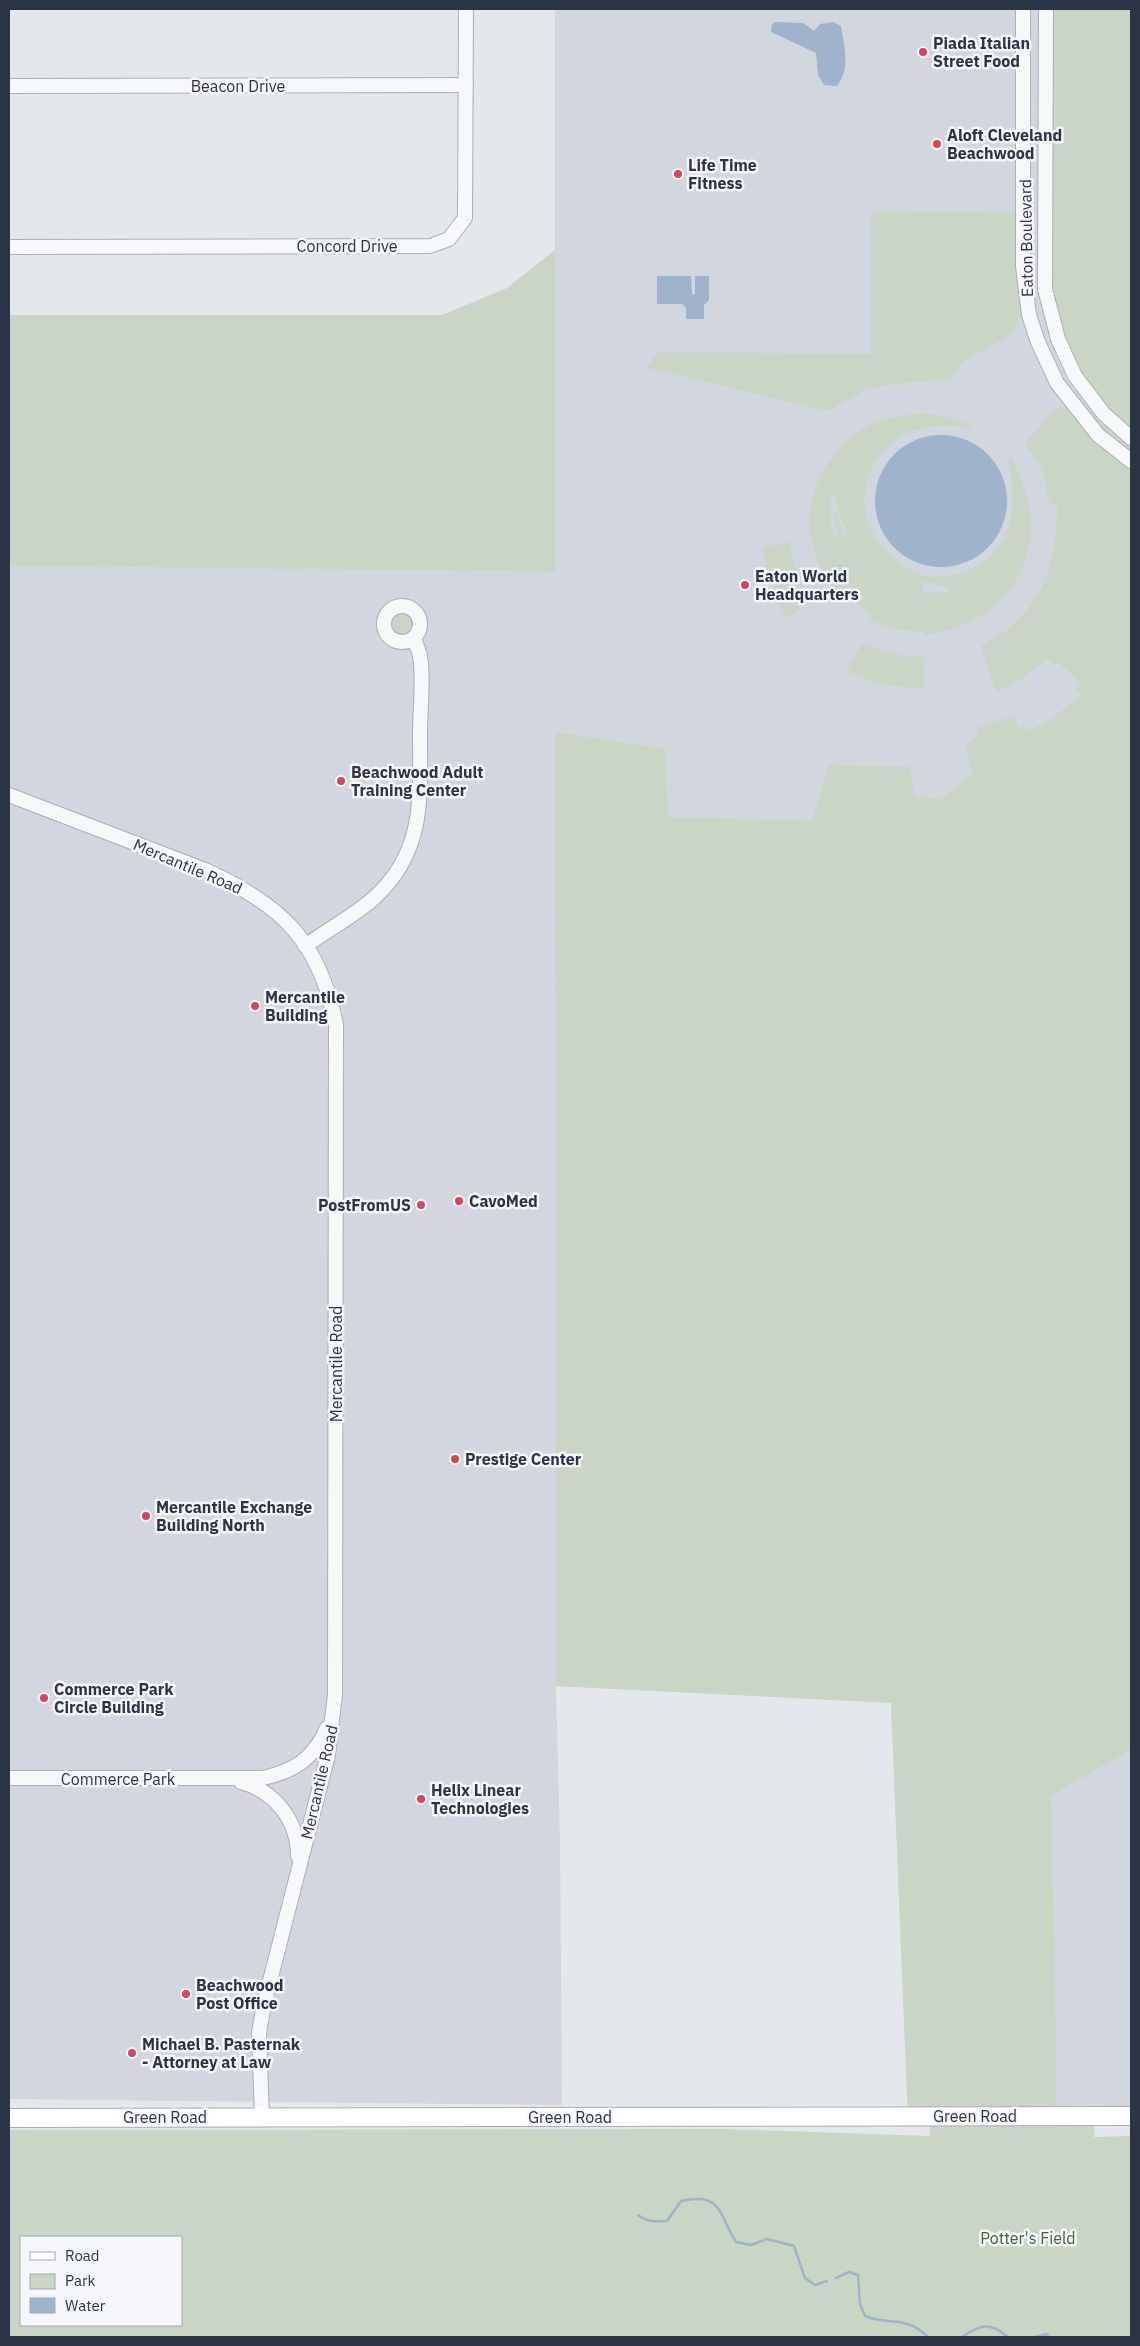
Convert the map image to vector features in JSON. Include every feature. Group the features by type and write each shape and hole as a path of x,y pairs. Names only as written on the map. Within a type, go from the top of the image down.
{"main road":[{"name":"Green Road","path":"9,2118 1131,2116"}],"street":[{"name":"Concord Drive","path":"9,247 430,246 449,239 465,218 466,9"},
{"name":"Eaton Boulevard","path":"1023,9 1023,266 1028,307 1038,342 1057,383 1098,435 1131,461"},
{"name":"Eaton Boulevard","path":"1046,9 1045,290 1058,339 1075,376 1104,414 1131,438"},
{"name":"Beacon Drive","path":"9,86 466,85"},
{"path":"305,946 373,899 397,872 406,858 414,839 419,817 420,705 420,656 414,639"},
{"name":"Mercantile Road","path":"9,795 236,884 279,913 317,963 327,987 336,1025 334,1711 328,1755 264,2004 259,2033 262,2117"},
{"name":"Commerce Park","path":"9,1778 263,1778 282,1774 296,1766 320,1745 334,1711"},
{"name":"Commerce Park","path":"228,1779 257,1787 281,1807 290,1820 295,1834 299,1869"}],"shaded area":[{"path":"555,9 1131,9 1131,2116 908,2117 891,1702 556,1686 560,1840 562,2105 9,2099 9,566 555,572"}],"green space":[{"path":"1046,9 1131,9 1131,438 1088,396 1045,289"},
{"path":"871,211 1024,213 1029,315 1019,318 1012,334 961,363 950,380 907,382 868,389 828,411 647,368 657,352 871,354"},
{"path":"555,250 555,572 9,566 9,315 442,315 507,288"},
{"path":"1079,400 1113,435 1131,447 1131,454 1111,440"},
{"name":"Potter's Field","path":"1072,404 1131,461 1131,1749 1051,1796 1057,2116 1096,2116 1094,2137 1131,2136 1131,2337 9,2337 9,2130 721,2129 930,2136 929,2117 908,2117 891,1703 556,1686 555,732 665,749 668,817 812,821 829,765 910,767 914,796 940,799 972,775 966,745 976,737 979,727 1013,716 1019,728 1025,726 1028,732 1055,716 1081,695 1076,690 1081,684 1058,662 1054,665 1047,659 1021,680 996,692 981,646 1011,627 1035,600 1043,586 1052,556 1058,504 1050,505 1042,470 1025,443 1052,412"},
{"path":"922,413 940,415 971,425 969,428 947,425 935,426 901,436 884,450 875,463 865,491 867,518 880,544 894,558 914,572 939,577 964,571 980,564 993,554 1002,541 1012,511 1012,477 1008,461 1011,458 1025,489 1030,519 1029,547 1020,573 1005,596 983,614 956,628 923,635 923,632 882,625 869,619 872,614 838,588 835,591 817,560 811,539 809,522 811,504 823,471 833,455 845,442 859,431 874,423","holes":["835,494 839,512 848,534 844,535 833,507 837,536 833,536 830,516 831,495","923,581 949,588 949,593 923,592"]},
{"path":"788,542 801,585 811,601 787,618 771,584 762,547"},
{"path":"403,614 410,617 413,624 410,631 403,634 396,631 393,624 396,617"},
{"path":"862,643 892,653 924,657 924,689 879,684 847,671"}],"water":[{"path":"776,22 803,23 814,31 820,24 833,22 841,26 845,49 845,65 844,72 837,86 824,85 818,75 816,53 771,32 772,24"},
{"path":"657,276 691,276 692,295 695,294 695,276 709,276 709,300 704,305 704,319 686,319 686,308 682,304 657,304"},
{"path":"941,435 954,436 966,440 988,454 1002,476 1006,488 1006,514 1002,526 988,548 966,562 954,566 941,567 928,566 916,562 894,548 880,526 876,514 875,501 876,488 880,476 894,454 916,440 928,436"}],"waterway":[{"path":"638,2215 651,2221 667,2221 681,2201 705,2200 718,2208 736,2242 751,2245 767,2239 794,2246 805,2278 815,2285 827,2281"},
{"path":"836,2278 849,2272 858,2275 860,2304 865,2316 905,2323 920,2330 928,2337"},
{"path":"962,2337 975,2329 985,2326 996,2329 1008,2337"},
{"path":"1036,2337 1046,2334 1049,2337"}],"place":[{"name":"Piada Italian Street Food","path":"923,52"},
{"name":"Aloft Cleveland Beachwood","path":"937,144"},
{"name":"Life Time Fitness","path":"678,174"},
{"name":"Eaton World Headquarters","path":"745,585"},
{"name":"Beachwood Adult Training Center","path":"341,781"},
{"name":"Mercantile Building","path":"255,1006"},
{"name":"CavoMed","path":"459,1201"},
{"name":"PostFromUS","path":"421,1205"},
{"name":"Prestige Center","path":"455,1459"},
{"name":"Mercantile Exchange Building North","path":"146,1516"},
{"name":"Commerce Park Circle Building","path":"44,1698"},
{"name":"Helix Linear Technologies","path":"421,1799"},
{"name":"Beachwood Post Office","path":"186,1994"},
{"name":"Michael B. Pasternak - Attorney at Law","path":"132,2053"}]}
